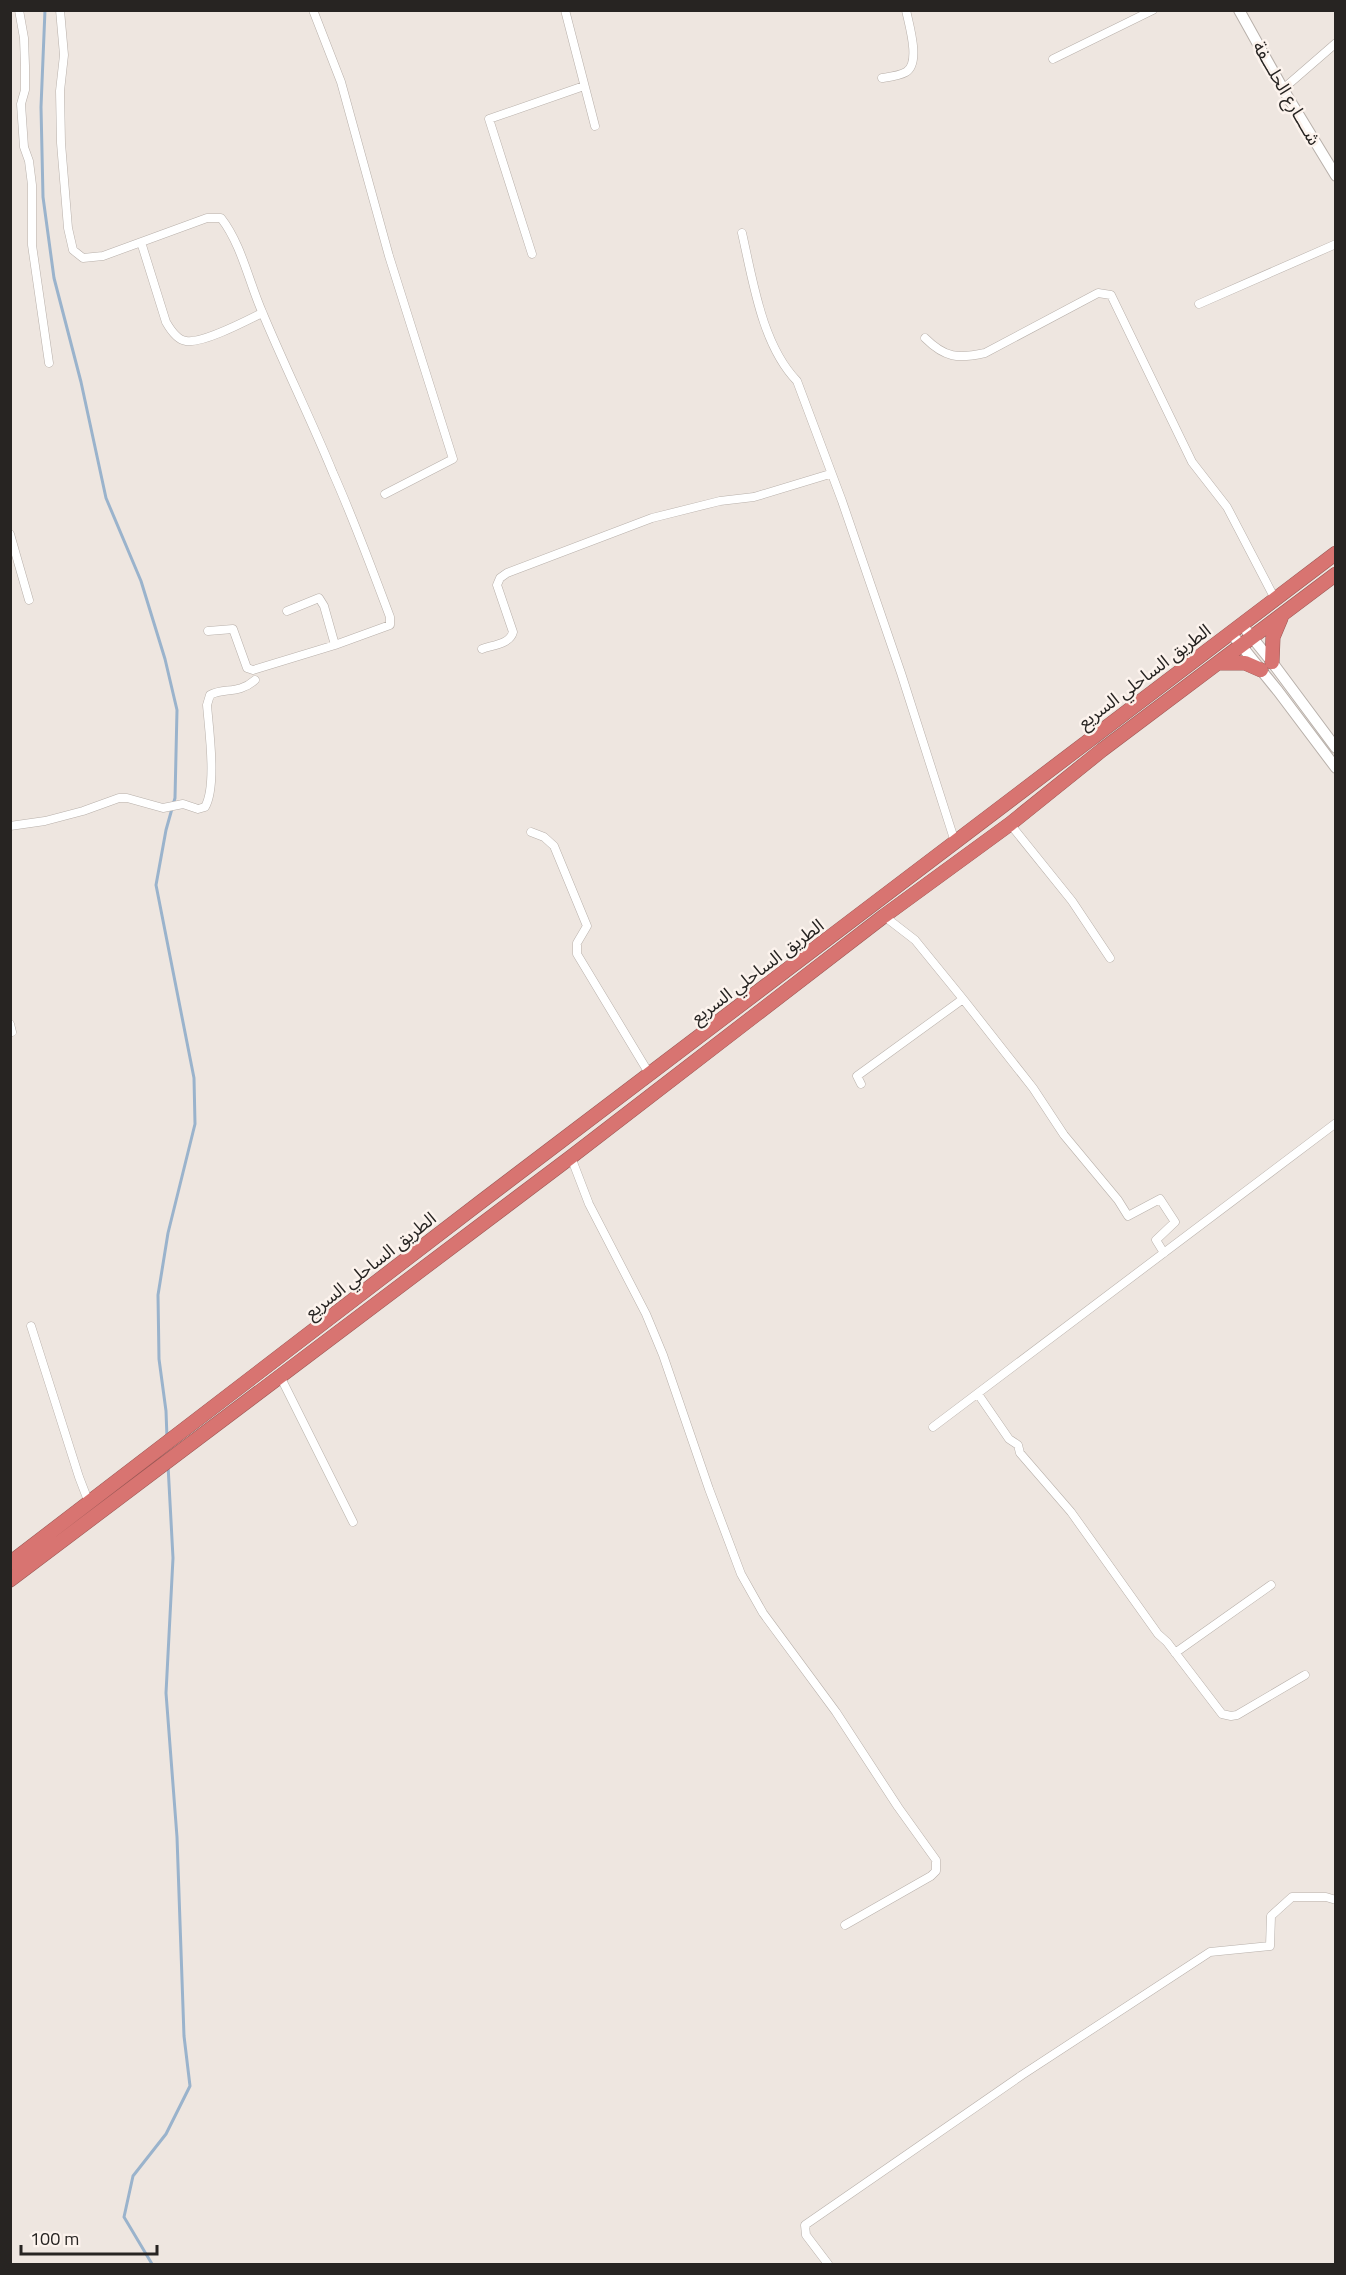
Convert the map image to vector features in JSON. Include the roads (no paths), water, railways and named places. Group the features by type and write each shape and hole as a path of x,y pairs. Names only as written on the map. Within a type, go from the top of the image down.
{"highway":[{"name":"الطريق الساحلي السريع","path":"205,1424 482,1201 1335,553"},
{"name":"الطريق الساحلي السريع","path":"205,1424 280,1376 571,1157 884,916 1010,824 1102,750 1335,574"},
{"path":"1218,663 1267,666 1273,637 1282,615"},
{"path":"10,1580 155,1461 205,1424"},
{"path":"10,1563 89,1503 155,1461"}],"street":[{"path":"19,10 25,56 25,90 21,104 24,147 29,161 32,184 32,245 49,363"},
{"path":"60,10 64,55 60,91 61,143 68,228 73,250 83,258 103,256 207,218 221,218 228,227 262,313 334,473 390,617 390,625 335,645 253,670 247,668 233,630 208,631"},
{"path":"313,10 341,82 389,256 453,459 385,494"},
{"path":"565,10 595,126"},
{"path":"882,78 905,72 912,64 912,47 906,10"},
{"path":"1053,59 1153,10"},
{"name":"شــــارع الحلـــفة","path":"1239,10 1335,176"},
{"path":"1283,89 1335,43"},
{"path":"532,254 489,119 584,86"},
{"path":"742,233 758,302 773,345 786,370 797,381 842,501 898,662 955,842"},
{"path":"141,242 166,322 182,340 188,342 201,339 262,313"},
{"path":"1198,304 1335,244"},
{"path":"926,338 939,352 967,357 985,353 1098,293 1111,295 1192,462 1227,507 1275,599"},
{"path":"482,649 510,640 513,636 497,585 500,578 507,573 652,518 720,501 754,497 830,474"},
{"path":"10,534 29,600"},
{"path":"286,611 319,598 324,606 335,645"},
{"path":"1236,629 1329,746 1335,768"},
{"path":"10,826 45,821 83,811 118,798 127,798 163,808 183,804 198,809 206,807 211,783 207,705 210,695 216,692 226,693 255,680"},
{"path":"1010,824 1072,902 1110,958"},
{"path":"531,832 544,837 554,846 587,926 577,943 577,954 650,1075"},
{"path":"884,916 915,940 963,999 1033,1088 1064,1135 1118,1200 1128,1216 1160,1198 1175,1222 1155,1240 1164,1253"},
{"path":"861,1084 857,1076 963,999"},
{"path":"933,1427 1335,1124"},
{"path":"571,1157 589,1204 646,1314 659,1345 709,1490 741,1574 764,1613 836,1712 898,1807 936,1860 936,1871 931,1876 845,1925"},
{"path":"32,1326 71,1453 89,1503"},
{"path":"280,1376 353,1522"},
{"path":"978,1394 1009,1439 1018,1445 1020,1453 1071,1512 1158,1634 1219,1711 1231,1716 1256,1705 1305,1676"},
{"path":"1175,1653 1271,1585"},
{"path":"828,2265 806,2235 805,2225 843,2197 1031,2069 1210,1952 1270,1946 1271,1916 1292,1897 1326,1897 1335,1900"}],"waterway":[{"path":"45,10 41,107 43,197 54,278 81,382 106,498 141,581 165,659 177,710 175,798 166,830 156,885 194,1078 195,1124 168,1233 158,1295 159,1359 167,1438"},
{"path":"152,2264 124,2217 133,2176 166,2134 190,2086 184,2036 177,1837 166,1693 173,1558 168,1465"}]}
